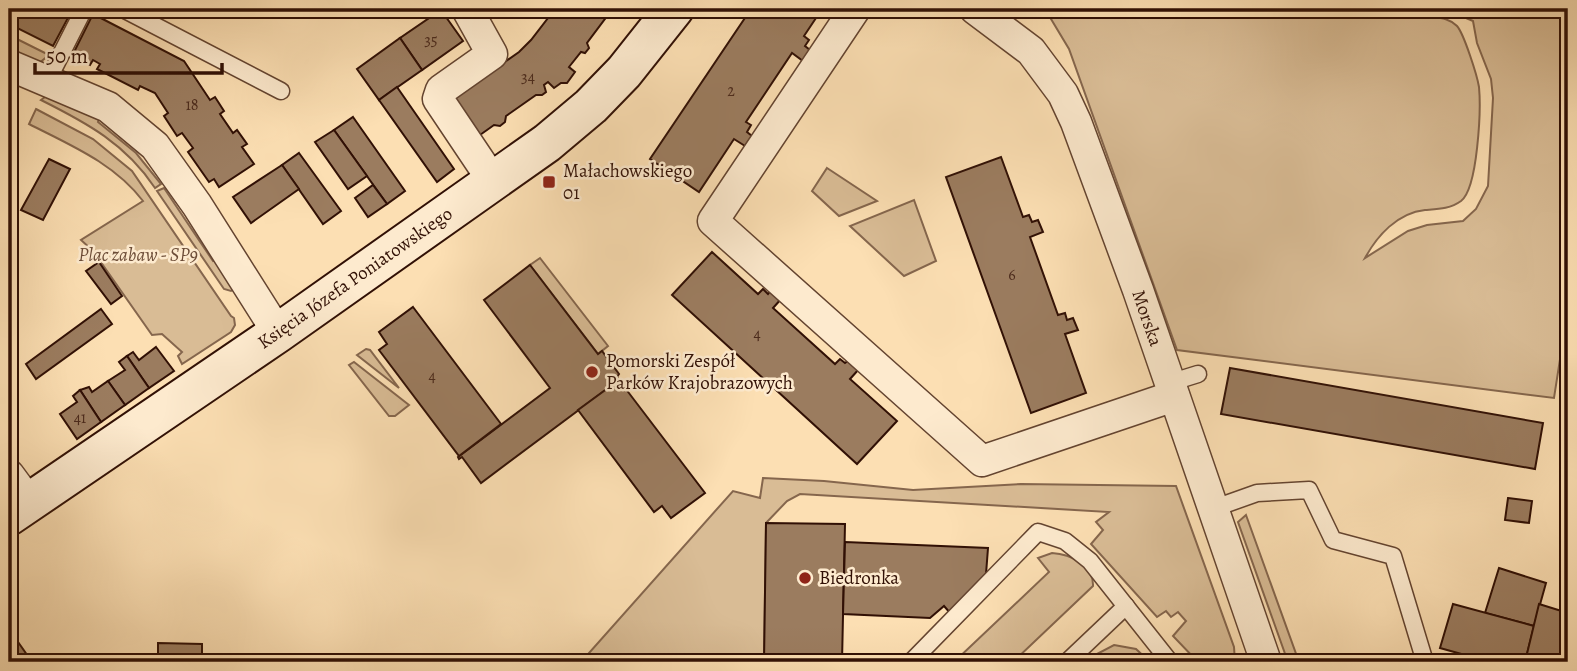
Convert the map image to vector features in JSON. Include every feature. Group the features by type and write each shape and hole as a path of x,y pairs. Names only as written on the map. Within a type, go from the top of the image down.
{"street":[{"path":"467,9 492,54 441,90 438,99 493,181"},
{"path":"855,9 713,221 982,461 1172,390"},
{"name":"Morska","path":"975,9 1031,51 1063,94 1086,148 1266,662"},
{"name":"Księcia Józefa Poniatowskiego","path":"15,498 278,333 547,143 591,106 624,72 661,13"},
{"path":"9,65 108,107 155,146 197,205 278,333"}],"lane":[{"path":"47,82 84,9"},
{"path":"123,9 281,91"},
{"path":"1172,390 1198,374"},
{"path":"1212,509 1257,493 1309,491 1334,540 1393,556 1425,662"},
{"path":"911,662 1038,533 1053,536 1076,549 1090,561 1170,662"},
{"path":"1067,662 1126,606"}],"green space":[{"path":"1045,9 1427,9 1433,17 1446,19 1457,26 1467,46 1479,87 1475,165 1467,193 1461,201 1452,206 1415,212 1397,221 1382,234 1365,258 1408,231 1427,225 1463,221 1476,209 1488,186 1493,98 1491,79 1477,43 1473,21 1445,9 1568,9 1568,308 1554,398 1177,350 1069,49"},
{"path":"9,35 49,55 38,64 9,47"},
{"path":"49,94 99,119 98,122 136,153 161,184 155,188 131,159 104,136 41,100"},
{"name":"Plac zabaw - SP9","path":"36,109 93,139 132,171 234,318 235,325 231,332 182,364 178,356 182,352 162,334 152,335 93,251 81,240 143,201 105,165 29,124"},
{"path":"827,168 877,201 839,216 812,191"},
{"path":"164,188 213,261 215,260 235,288 231,291 224,289 157,191"},
{"path":"914,200 936,261 904,276 850,226"},
{"path":"540,258 608,346 598,354 530,265"},
{"path":"366,349 370,350 399,388 357,355"},
{"path":"354,362 409,405 395,416 389,416 349,365"},
{"path":"763,478 913,490 1021,484 1176,486 1234,647 1235,662 1196,660 1173,636 1186,621 1178,612 1171,617 1166,611 1157,617 1091,544 1103,530 1096,522 1109,512 800,494 787,501 766,523 764,662 581,662 733,491 760,498"},
{"path":"1246,515 1299,662 1288,662 1238,522"},
{"path":"1052,553 1080,562 1090,573 1093,586 1013,662 954,662 1049,572 1038,558"},
{"path":"1114,645 1136,649 1150,662 1103,662 1095,655"}],"building":[{"path":"9,9 54,9 69,16 53,46 9,24"},
{"path":"555,9 618,9 611,11 587,43 589,48 585,53 581,52 569,67 575,72 567,83 561,83 554,88 548,82 544,85 546,92 536,95 506,116 505,122 500,126 494,125 480,135 452,99 519,52"},
{"path":"751,9 822,9 804,36 809,40 805,46 810,50 803,61 792,53 746,122 751,125 747,132 752,136 745,146 734,139 699,192 650,159"},
{"path":"441,10 463,41 422,70 400,38"},
{"path":"93,14 184,61 210,100 215,97 224,111 220,114 233,133 237,130 247,144 242,147 254,164 219,187 214,179 209,182 188,152 193,148 182,133 177,136 164,116 168,113 155,93 140,86 138,90 97,69 100,64 93,60 90,65 72,56"},
{"path":"400,38 422,70 379,100 357,69"},
{"path":"397,87 454,169 437,182 379,100"},
{"path":"353,117 405,191 387,204 334,130"},
{"path":"334,130 367,176 348,189 315,142"},
{"path":"299,153 341,211 323,224 282,165"},
{"path":"1001,157 1023,217 1029,215 1032,222 1038,220 1043,232 1030,237 1058,315 1065,313 1067,320 1073,318 1078,330 1065,334 1086,393 1031,413 946,177"},
{"path":"49,159 70,169 43,220 21,210"},
{"path":"282,165 299,189 251,223 233,197"},
{"path":"373,185 387,204 368,217 355,198"},
{"path":"712,252 758,294 763,289 768,294 772,289 782,298 773,308 835,364 840,359 845,363 849,360 859,369 850,379 897,421 857,464 672,295"},
{"path":"99,262 122,296 111,304 86,271"},
{"path":"530,265 598,354 602,351 619,374 619,380 481,483 462,457 458,457 550,388 484,300"},
{"path":"413,307 501,424 459,456 379,350 387,344 379,332"},
{"path":"101,309 112,324 36,379 26,364"},
{"path":"156,347 174,371 149,388 127,356 133,352 139,360"},
{"path":"127,356 149,388 125,405 108,381 125,370 119,362"},
{"path":"1230,368 1543,423 1535,469 1221,414"},
{"path":"619,380 705,493 671,518 662,506 654,512 578,410"},
{"path":"108,381 125,405 101,422 80,390 89,387 92,392"},
{"path":"80,390 101,422 77,439 60,414 77,402 73,396"},
{"path":"1508,498 1532,501 1529,523 1505,520"},
{"name":"Biedronka","path":"766,523 845,524 842,662 764,662"},
{"path":"845,542 988,548 986,574 951,614 944,606 930,618 843,614"},
{"path":"1499,568 1546,583 1534,626 1485,613"},
{"path":"1453,604 1534,626 1525,662 1490,662 1440,648"},
{"path":"1539,604 1568,613 1568,662 1525,662"},
{"path":"9,629 32,662 9,662"},
{"path":"158,643 202,644 202,662 158,662"}],"place":[{"name":"Małachowskiego 01","path":"549,182"},
{"name":"Pomorski Zespół Parków Krajobrazowych","path":"592,372"},
{"name":"Biedronka","path":"805,578"}]}
